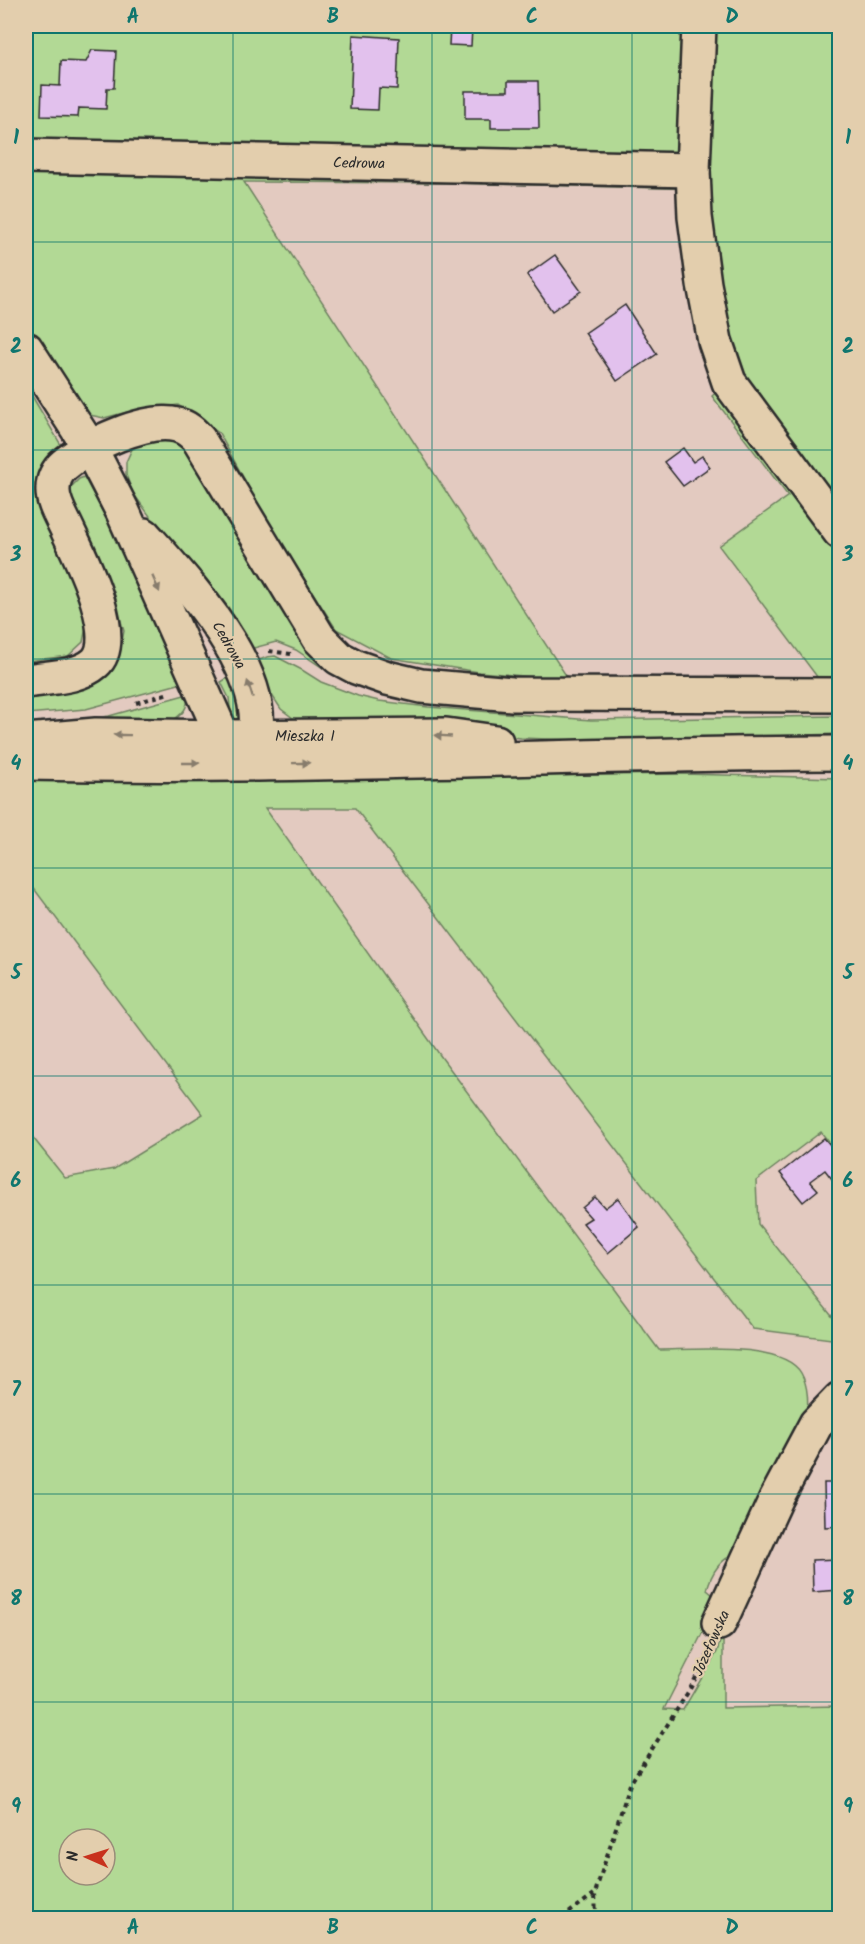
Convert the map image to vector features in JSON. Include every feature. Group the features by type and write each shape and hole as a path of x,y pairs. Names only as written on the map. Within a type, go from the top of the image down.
{"street":[{"path":"699,26 693,171 695,218 715,341 729,382 840,532"},
{"name":"Cedrowa","path":"26,156 693,171"},
{"name":"Cedrowa","path":"26,349 90,448 123,512 223,737 250,750 257,711 241,662 216,621 177,572 123,512"},
{"path":"26,681 80,672 96,662 104,649 105,635 102,618 83,562 56,504 52,491 55,478 63,465 90,448 120,434 144,426 176,424 190,430 199,440 320,638 339,658 356,667 387,678 421,686 512,694 840,695"},
{"path":"172,736 187,726 205,696"},
{"path":"26,741 96,735 223,737"},
{"name":"Mieszka I","path":"26,763 250,750 446,735 584,756 840,753"},
{"name":"Józefowska","path":"719,1623 781,1489 816,1424 840,1399"}],"path":[{"name":"Józefowska","path":"595,1893 630,1784 703,1665 719,1623"},
{"path":"562,1918 595,1893"},
{"path":"595,1893 596,1918"}],"green space":[{"path":"26,26 839,26 839,519 736,367 716,270 704,189 447,183 244,182 569,680 479,672 391,658 336,629 270,526 219,433 178,405 127,412 104,418 85,414 26,326"},
{"path":"26,386 64,450 42,513 85,609 86,627 83,642 68,656 26,661"},
{"path":"722,387 739,415 839,551 839,682 821,682 719,546 788,496 712,396"},
{"path":"161,435 188,442 353,683 329,672 296,650 276,642 246,650 133,493 126,475 126,462 132,449 139,440"},
{"path":"84,477 125,553 186,682 86,709 26,714 26,698 38,697 93,681 109,673 119,657 124,631 111,589 72,516 67,491"},
{"path":"275,656 321,682 379,701 591,720 839,716 839,734 603,741 521,738 448,730 306,723 293,718 281,709 251,663"},
{"path":"231,676 244,717 237,727 231,716 229,698 221,682"},
{"path":"188,694 184,710 172,721 65,723 109,716"},
{"path":"683,774 839,778 839,1155 821,1132 756,1181 758,1224 839,1325 839,1340 753,1329 355,808 265,808 442,1058 659,1350 713,1349 757,1352 776,1356 791,1363 804,1378 808,1402 807,1419 735,1554 724,1560 713,1573 707,1590 719,1600 664,1709 683,1710 717,1652 724,1628 734,1617 723,1641 723,1708 839,1706 839,1918 26,1918 26,1129 65,1178 114,1169 203,1114 26,878 26,780"}],"building":[{"path":"450,27 472,28 471,46 449,45"},
{"path":"353,35 399,38 397,89 379,88 378,110 350,109"},
{"path":"92,50 116,51 114,88 107,88 106,109 79,108 78,117 41,116 42,85 60,86 61,61 86,62"},
{"path":"508,81 538,81 539,128 491,128 491,119 465,119 465,91 508,91"},
{"path":"555,255 581,291 552,311 527,275"},
{"path":"625,305 657,354 617,381 585,333"},
{"path":"683,448 693,462 702,456 710,467 683,486 664,462"},
{"path":"824,1138 840,1156 840,1174 832,1179 825,1170 810,1181 818,1190 803,1202 780,1173"},
{"path":"595,1197 605,1208 618,1198 639,1227 608,1253 583,1223 591,1218 582,1208"},
{"path":"824,1483 840,1483 840,1526 825,1527"},
{"path":"840,1559 840,1590 813,1592 812,1560"}]}
